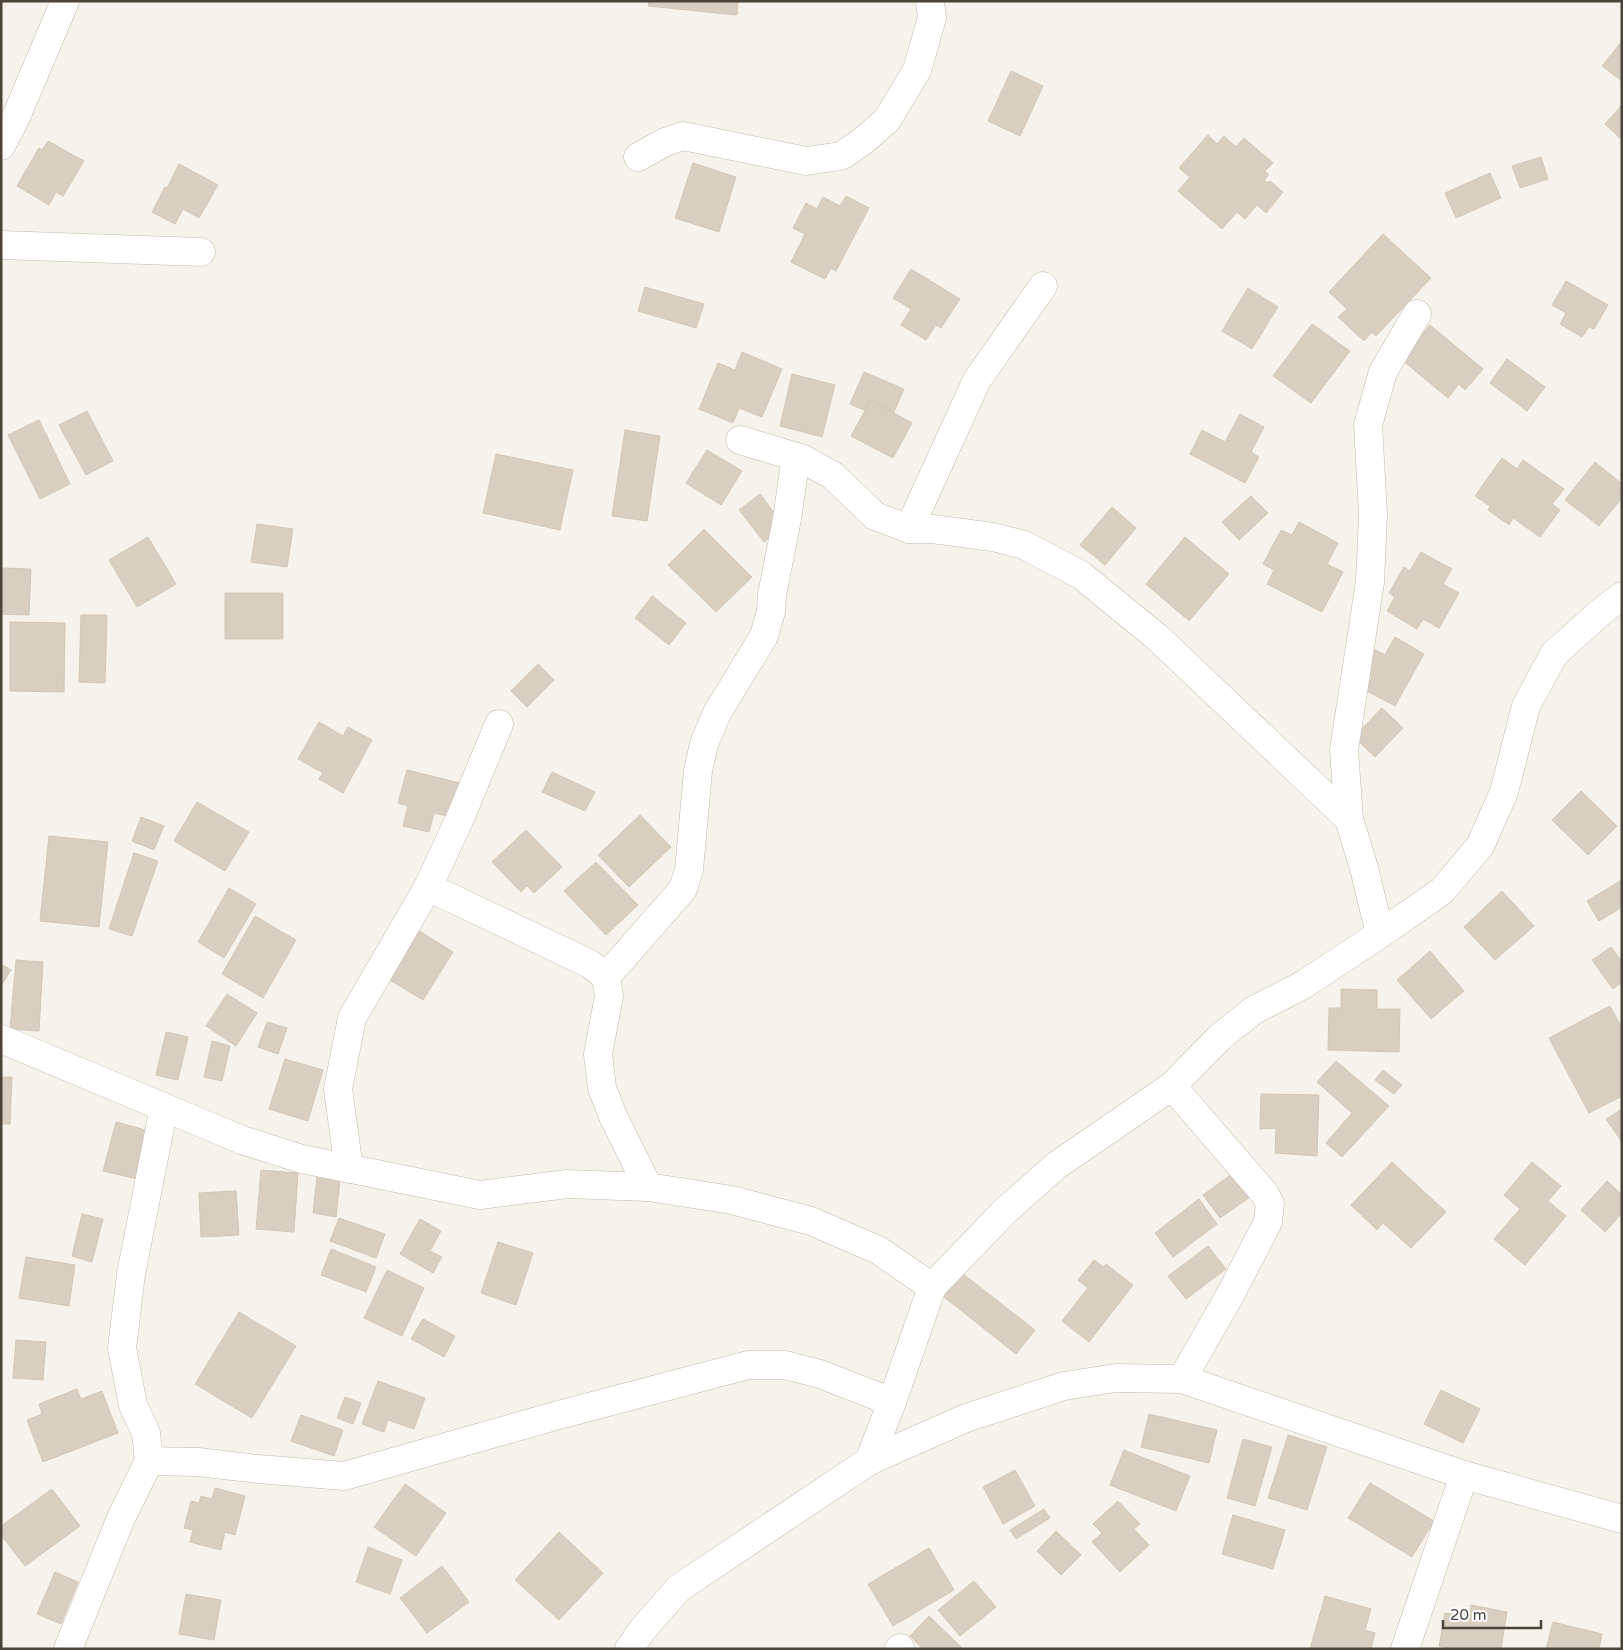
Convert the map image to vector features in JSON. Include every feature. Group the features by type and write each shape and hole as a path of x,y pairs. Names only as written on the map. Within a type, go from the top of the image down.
{"street":[{"path":"1,146 9,112 64,1"},
{"path":"638,157 665,142 683,136 806,161 841,156 863,141 887,120 917,70 932,18 930,1"},
{"path":"1,245 201,252"},
{"path":"909,529 977,380 1043,286"},
{"path":"1380,934 1364,868 1349,819 1344,750 1370,582 1373,514 1368,425 1383,372 1417,314"},
{"path":"740,440 803,459 832,475 875,516 909,529 932,529 993,537 1024,546 1081,576 1158,638 1349,819"},
{"path":"606,977 683,889 688,870 698,771 704,744 717,713 764,636 771,611 772,595 787,519 796,457"},
{"path":"868,1461 892,1402 932,1287 1004,1212 1057,1165 1172,1086 1220,1037 1254,1010 1303,984 1442,891 1480,846 1504,792 1526,706 1554,654 1602,611 1622,596"},
{"path":"349,1170 338,1088 352,1018 428,888 461,816 499,724"},
{"path":"428,888 590,964 606,977 609,996 598,1054 602,1088 613,1116 648,1187"},
{"path":"1,1039 242,1140 302,1159 480,1195 567,1184 648,1187 732,1200 811,1221 878,1250 932,1287"},
{"path":"1172,1086 1265,1194 1270,1204 1268,1222 1229,1296 1182,1378"},
{"path":"68,1649 121,1518 150,1461 146,1433 133,1405 122,1348 131,1274 164,1107"},
{"path":"150,1461 198,1462 344,1476 748,1365 785,1365 820,1374 892,1402"},
{"path":"629,1649 643,1629 679,1588 868,1461 966,1418 1064,1386 1116,1378 1182,1378 1464,1475 1622,1518"},
{"path":"1405,1649 1464,1475"}],"building":[{"path":"649,1 738,1 737,15 648,6"},
{"path":"1622,41 1622,81 1602,66"},
{"path":"1011,71 1043,86 1020,136 988,121"},
{"path":"1622,105 1622,136 1620,138 1605,124"},
{"path":"1208,135 1217,144 1224,136 1236,147 1244,138 1273,163 1265,171 1269,175 1264,180 1267,183 1270,181 1283,192 1266,213 1257,205 1245,219 1237,212 1222,229 1178,191 1190,177 1179,168"},
{"path":"48,141 84,161 63,196 56,192 49,205 17,186 39,148 42,150"},
{"path":"1541,157 1548,179 1520,188 1512,166"},
{"path":"693,163 736,177 719,232 675,218"},
{"path":"179,164 218,185 199,218 183,209 175,224 152,212"},
{"path":"1490,173 1501,198 1456,218 1445,193"},
{"path":"846,196 869,208 836,271 831,268 825,279 791,262 805,234 793,228 806,203 817,209 823,197 840,206"},
{"path":"1383,234 1431,278 1376,336 1372,332 1364,341 1338,317 1347,309 1329,292"},
{"path":"911,269 960,299 941,328 936,325 926,340 901,325 911,309 893,298"},
{"path":"1566,281 1608,305 1594,329 1589,327 1582,337 1560,324 1566,313 1552,305"},
{"path":"645,287 704,304 696,328 638,311"},
{"path":"1248,288 1278,307 1252,349 1222,331"},
{"path":"1312,324 1350,351 1311,403 1273,376"},
{"path":"1430,325 1483,369 1465,390 1459,384 1448,398 1401,359"},
{"path":"742,352 782,369 762,417 739,408 733,423 699,409 718,363 735,370"},
{"path":"1507,359 1545,387 1527,411 1490,383"},
{"path":"864,372 904,389 890,421 850,404"},
{"path":"792,374 835,385 822,437 780,426"},
{"path":"871,400 912,423 893,458 851,436"},
{"path":"87,411 113,461 86,475 59,425"},
{"path":"1240,414 1264,427 1251,452 1259,457 1245,483 1190,454 1202,430 1225,442"},
{"path":"39,420 70,484 40,499 8,435"},
{"path":"625,430 660,436 647,521 612,516"},
{"path":"707,450 742,471 721,505 686,483"},
{"path":"496,454 573,470 560,530 483,513"},
{"path":"1502,458 1517,469 1523,460 1564,489 1552,504 1560,510 1540,537 1513,518 1509,525 1488,510 1490,506 1475,496"},
{"path":"1595,462 1622,484 1622,498 1599,526 1565,500"},
{"path":"760,494 784,526 764,542 739,510"},
{"path":"1251,496 1268,513 1239,540 1222,522"},
{"path":"1112,507 1136,528 1105,565 1080,545"},
{"path":"1299,522 1338,543 1327,564 1343,572 1322,612 1267,584 1274,570 1263,564 1281,530 1292,535"},
{"path":"257,524 293,529 287,567 251,562"},
{"path":"704,529 752,577 716,612 668,565"},
{"path":"148,537 176,584 137,607 109,560"},
{"path":"1185,537 1229,574 1189,621 1146,584"},
{"path":"1421,552 1452,569 1443,584 1459,593 1439,628 1423,619 1417,629 1387,611 1395,597 1389,593 1404,567 1410,571"},
{"path":"1,568 31,569 29,615 1,614"},
{"path":"225,593 283,593 283,639 225,639"},
{"path":"652,596 686,623 669,645 635,618"},
{"path":"81,615 107,615 105,683 79,682"},
{"path":"10,622 65,623 64,692 10,691"},
{"path":"1395,637 1424,654 1395,706 1365,690 1372,677 1362,671 1374,649 1385,655"},
{"path":"538,664 554,680 527,707 511,691"},
{"path":"1382,708 1403,728 1375,757 1354,737"},
{"path":"319,722 343,736 348,727 372,740 343,793 319,779 323,773 298,759"},
{"path":"407,770 460,783 451,817 434,813 429,832 403,826 408,806 398,803"},
{"path":"552,772 595,792 585,811 542,792"},
{"path":"1581,791 1617,826 1588,855 1552,820"},
{"path":"197,802 249,832 225,871 174,841"},
{"path":"640,815 671,847 629,887 598,855"},
{"path":"141,817 164,826 154,850 132,841"},
{"path":"526,830 562,867 534,893 527,886 521,892 492,862"},
{"path":"49,836 108,842 99,927 40,921"},
{"path":"134,853 158,861 132,936 109,929"},
{"path":"596,862 638,905 606,935 564,891"},
{"path":"1622,880 1622,907 1599,921 1587,901"},
{"path":"229,888 256,904 224,958 198,942"},
{"path":"1502,891 1534,926 1495,960 1464,927"},
{"path":"255,916 296,940 263,998 222,974"},
{"path":"418,930 453,952 423,1000 388,979"},
{"path":"1611,947 1622,962 1622,982 1613,989 1592,960"},
{"path":"1430,951 1464,991 1431,1019 1397,980"},
{"path":"16,960 43,962 39,1031 10,1029"},
{"path":"1,964 11,970 1,986"},
{"path":"1341,989 1377,990 1377,1009 1400,1009 1399,1052 1328,1050 1329,1008 1341,1008"},
{"path":"227,994 257,1013 236,1046 206,1026"},
{"path":"1610,1006 1622,1028 1622,1096 1589,1113 1549,1038"},
{"path":"267,1022 287,1028 278,1054 258,1047"},
{"path":"166,1032 188,1037 178,1080 156,1075"},
{"path":"212,1041 230,1046 222,1081 204,1077"},
{"path":"285,1059 323,1070 308,1121 269,1109"},
{"path":"1336,1061 1389,1106 1342,1157 1326,1143 1352,1113 1317,1082"},
{"path":"1383,1070 1402,1085 1394,1094 1375,1080"},
{"path":"1,1077 12,1077 10,1124 1,1124"},
{"path":"1261,1094 1319,1095 1317,1156 1275,1153 1276,1128 1260,1129"},
{"path":"1622,1109 1622,1142 1606,1119"},
{"path":"116,1122 153,1132 141,1180 103,1171"},
{"path":"1392,1162 1446,1212 1411,1248 1383,1223 1377,1230 1351,1205"},
{"path":"1532,1162 1561,1186 1548,1201 1566,1216 1525,1265 1494,1239 1520,1209 1504,1195"},
{"path":"261,1170 298,1173 294,1232 256,1229"},
{"path":"1232,1174 1250,1197 1220,1218 1203,1195"},
{"path":"317,1176 340,1179 336,1217 313,1213"},
{"path":"1607,1181 1622,1195 1622,1213 1605,1232 1581,1210"},
{"path":"236,1191 239,1235 201,1237 199,1193"},
{"path":"1199,1199 1217,1224 1173,1257 1155,1233"},
{"path":"82,1214 103,1219 92,1262 72,1256"},
{"path":"339,1218 385,1234 376,1258 330,1241"},
{"path":"420,1219 441,1231 430,1251 442,1257 433,1273 400,1254"},
{"path":"498,1242 533,1253 516,1305 481,1293"},
{"path":"1208,1246 1226,1269 1186,1299 1168,1276"},
{"path":"331,1249 376,1267 366,1292 321,1275"},
{"path":"26,1257 75,1265 69,1306 19,1298"},
{"path":"1094,1260 1104,1267 1106,1264 1133,1285 1089,1342 1062,1321 1088,1288 1078,1280"},
{"path":"387,1270 424,1288 402,1336 364,1318"},
{"path":"962,1273 1035,1330 1016,1354 944,1297"},
{"path":"239,1312 296,1346 252,1418 195,1384"},
{"path":"423,1319 455,1336 444,1357 411,1339"},
{"path":"16,1340 46,1342 43,1380 13,1378"},
{"path":"378,1381 425,1398 414,1429 388,1420 384,1432 362,1424"},
{"path":"77,1389 81,1399 102,1391 118,1433 43,1462 27,1420 42,1414 39,1404"},
{"path":"1441,1390 1480,1409 1463,1443 1424,1424"},
{"path":"345,1397 361,1403 353,1424 337,1418"},
{"path":"1149,1414 1217,1430 1209,1463 1141,1447"},
{"path":"301,1415 343,1430 334,1456 291,1441"},
{"path":"1288,1435 1327,1447 1307,1510 1268,1498"},
{"path":"1243,1439 1272,1447 1255,1506 1227,1498"},
{"path":"1124,1450 1190,1476 1176,1511 1110,1485"},
{"path":"1015,1470 1035,1506 1003,1524 983,1487"},
{"path":"1370,1483 1434,1521 1412,1557 1348,1518"},
{"path":"405,1484 446,1513 416,1556 374,1527"},
{"path":"215,1488 245,1496 235,1535 225,1532 221,1550 190,1542 193,1530 184,1528 191,1501 199,1503 201,1496 212,1499"},
{"path":"52,1489 80,1526 25,1566 1,1535 1,1526"},
{"path":"1118,1501 1140,1524 1134,1529 1149,1545 1120,1572 1092,1542 1102,1533 1093,1524"},
{"path":"1044,1509 1050,1518 1016,1539 1010,1530"},
{"path":"1233,1515 1285,1530 1273,1569 1222,1554"},
{"path":"1056,1531 1081,1555 1061,1575 1037,1551"},
{"path":"559,1532 603,1573 559,1620 515,1580"},
{"path":"368,1547 402,1560 390,1594 356,1582"},
{"path":"929,1548 954,1590 893,1626 868,1584"},
{"path":"442,1566 469,1602 427,1633 400,1598"},
{"path":"55,1572 78,1582 61,1624 37,1614"},
{"path":"974,1581 996,1607 960,1636 938,1610"},
{"path":"186,1594 221,1600 214,1640 179,1634"},
{"path":"1325,1596 1371,1609 1365,1630 1375,1633 1371,1649 1310,1649"},
{"path":"1471,1605 1507,1612 1501,1649 1451,1649 1439,1646 1445,1613 1459,1615 1460,1611 1470,1613"},
{"path":"929,1616 963,1649 923,1649 910,1636"},
{"path":"1553,1622 1602,1634 1599,1649 1546,1649"}]}
